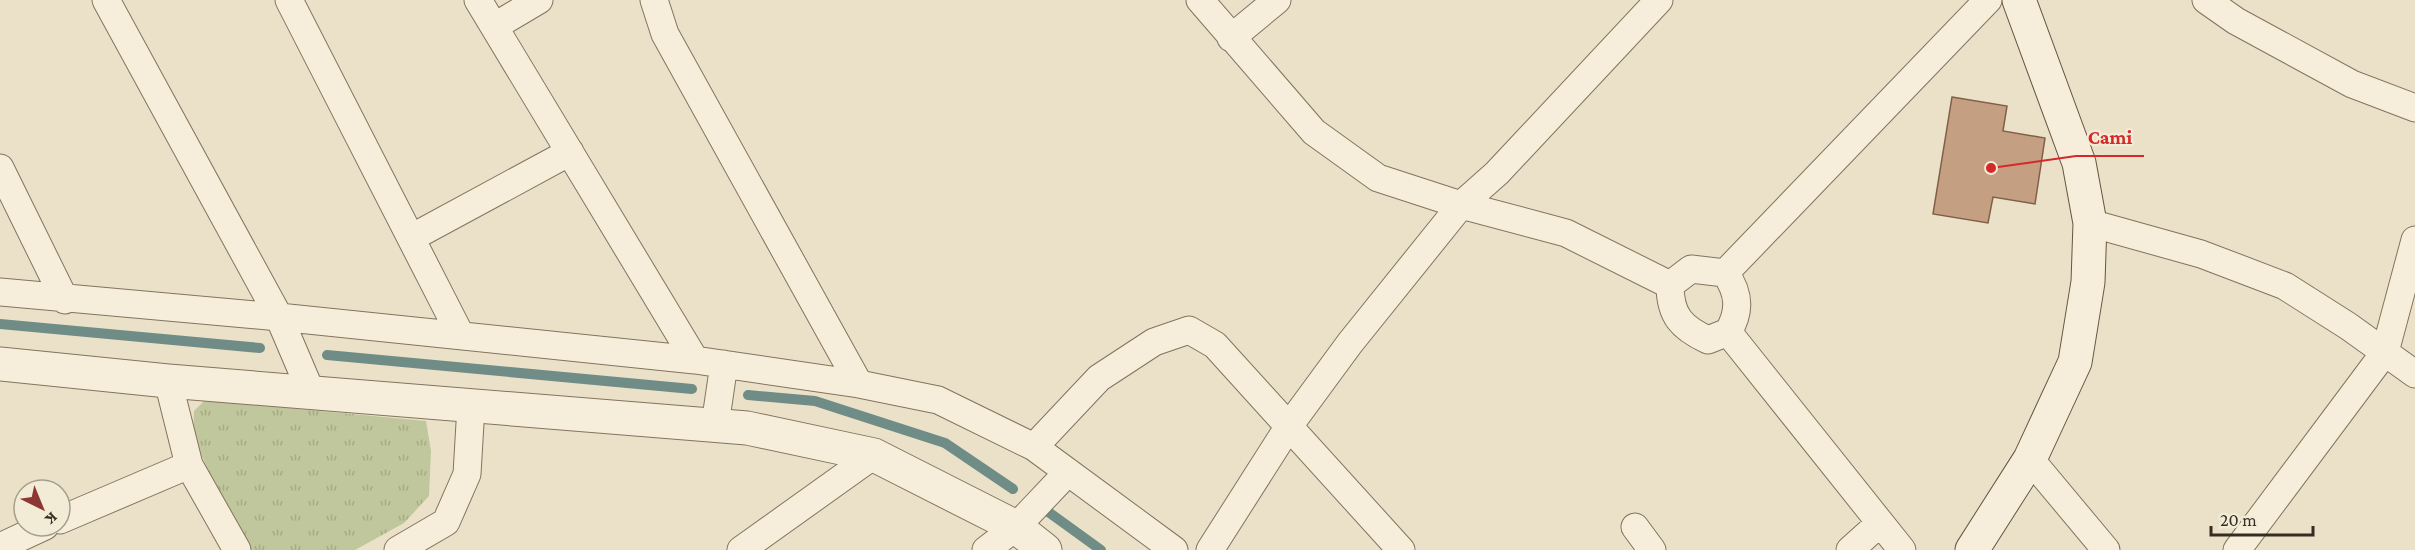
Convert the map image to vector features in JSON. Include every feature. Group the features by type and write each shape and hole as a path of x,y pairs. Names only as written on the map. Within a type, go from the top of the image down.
{"street":[{"path":"106,0 279,318 311,392"},
{"path":"289,0 461,336"},
{"path":"478,0 695,360"},
{"path":"495,26 538,0"},
{"path":"654,0 665,34 859,384"},
{"path":"1200,0 1314,132 1378,178 1461,205 1566,233 1670,285"},
{"path":"1231,38 1277,0"},
{"path":"1210,550 1289,426 1350,343 1461,205 1497,173 1659,0"},
{"path":"1725,273 1988,0"},
{"path":"1972,550 2030,459 2075,362 2088,282 2090,223 2079,163 2019,0"},
{"path":"2206,0 2236,21 2352,84 2415,108"},
{"path":"411,238 570,152"},
{"path":"0,168 65,300"},
{"path":"2090,223 2201,254 2285,286 2415,374"},
{"path":"2237,550 2385,352 2415,240"},
{"path":"1691,269 1725,273 1734,285 1738,301 1732,326 1728,332 1708,340 1690,332 1673,313 1670,285 1691,269"},
{"path":"0,292 695,360 859,384 938,400 1034,447 1174,550"},
{"path":"1034,447 1099,378 1154,342 1189,330 1215,345 1401,550"},
{"path":"1728,332 1902,550"},
{"path":"0,364 168,381 747,428 874,456 1016,527 1046,550"},
{"path":"715,425 724,364"},
{"path":"168,381 189,465 237,550"},
{"path":"398,550 446,522 466,474 471,406"},
{"path":"741,550 874,456"},
{"path":"2030,459 2106,550"},
{"path":"72,515 189,465"},
{"path":"986,550 1016,527 1068,472"},
{"path":"1850,550 1880,524"},
{"path":"1635,527 1652,550"},
{"path":"0,547 19,538"}],"green space":[{"path":"205,400 426,421 431,451 429,496 404,523 355,550 252,550 212,479 193,436 194,411"}],"building":[{"path":"1952,97 2007,106 2003,131 2045,138 2035,204 1993,197 1988,223 1933,214"}],"waterway":[{"path":"0,324 260,348"},
{"path":"327,355 692,389"},
{"path":"748,395 815,401 945,443 1013,489"},
{"path":"1047,511 1101,550"}],"place":[{"name":"Cami","path":"1991,168"}]}
